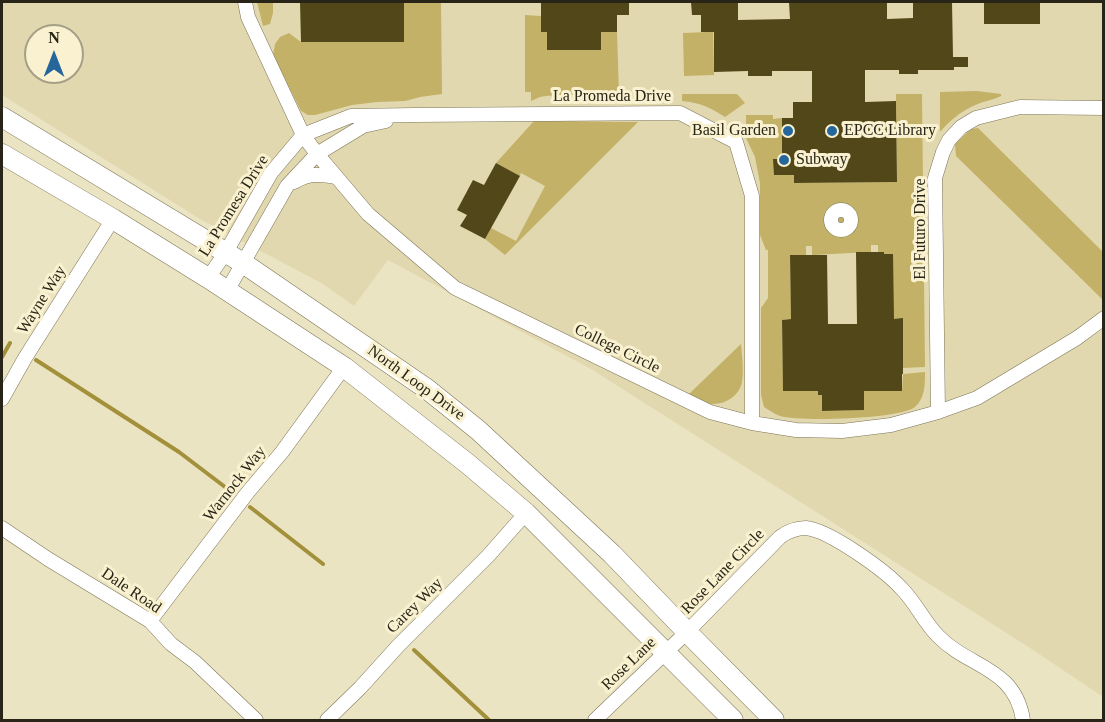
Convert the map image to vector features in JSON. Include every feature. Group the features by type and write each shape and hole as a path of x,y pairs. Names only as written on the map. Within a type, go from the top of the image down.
{"main road":[{"name":"North Loop Drive","path":"2,117 226,252 427,389 478,430 612,554 774,720"},
{"name":"North Loop Drive","path":"2,154 208,278 344,367 468,464 526,513 732,720"}],"street":[{"name":"College Circle","path":"244,2 248,17 303,135 316,154 364,210 455,288 710,412 752,423 796,430 842,431 891,425 977,398 1077,338 1104,318"},
{"name":"El Futuro Drive","path":"938,412 935,178 949,140 961,127 976,118 1020,107 1104,108"},
{"name":"La Promeda Drive","path":"414,115 680,113 736,142 752,196 752,423"},
{"name":"La Promesa Drive","path":"208,278 226,252 271,173 303,135 351,116 414,115"},
{"path":"227,291 287,186 316,154 363,126 414,115"},
{"path":"287,186 304,176 336,177"},
{"name":"Wayne Way","path":"2,399 25,358 113,219"},
{"name":"Warnock Way","path":"150,621 248,492 282,452 344,367"},
{"name":"Carey Way","path":"327,720 488,556 526,513"},
{"name":"Dale Road","path":"2,528 150,621 171,644 195,662 256,720"},
{"name":"Rose Lane Circle","path":"687,632 780,537 796,529 810,529 842,544 886,573 914,602 940,638 956,651 997,674 1008,685 1016,699 1023,720"},
{"name":"Rose Lane","path":"595,720 687,632"}],"shaded area":[{"path":"2,2 1103,2 1103,697 1027,646 591,369 388,260 354,306 323,284 200,219 2,95"},
{"path":"257,2 273,2 270,24 263,26"},
{"path":"404,2 441,2 442,94 405,101 352,105 315,115 308,115 301,111 273,55 275,44 280,37 289,33 301,42 404,42"},
{"path":"525,15 541,16 541,32 547,32 548,50 601,50 601,32 617,32 619,95 610,99 583,95 549,96 531,101 531,92 525,92"},
{"path":"713,20 714,75 684,76 683,33 708,32"},
{"path":"977,91 1001,94 1001,96 965,110 940,132 940,92"},
{"path":"682,94 737,94 745,103 725,117 705,106 682,101"},
{"path":"896,94 922,94 925,367 903,368 903,319 894,319 884,252 878,252 878,245 871,245 871,252 812,255 812,246 806,246 806,255 790,255 791,319 782,320 783,391 818,391 819,395 822,395 822,411 864,410 864,391 902,391 903,374 925,372 923,395 915,407 906,411 871,417 807,419 780,416 764,407 761,395 761,308 768,298 768,250 760,235 760,183 755,157 746,138 746,115 773,115 773,119 782,118 782,159 774,159 774,175 794,175 794,183 897,182"},
{"path":"534,121 638,122 505,255 485,239 491,228 516,241 545,186 496,163"},
{"path":"978,128 1103,252 1103,300 956,156 955,144 971,129"},
{"path":"741,344 742,382 733,397 718,404 712,404 689,394"}],"building":[{"path":"300,2 404,2 404,42 301,42"},
{"path":"541,2 629,2 629,15 617,15 617,32 601,32 601,50 547,50 547,32 541,32"},
{"path":"691,2 738,2 738,20 790,19 789,2 887,2 887,19 913,18 913,2 952,2 953,57 968,57 968,67 954,67 954,70 918,70 918,74 899,74 899,70 865,70 865,102 896,101 897,182 794,183 794,175 774,175 773,159 782,159 782,118 793,118 793,102 812,102 812,71 772,71 772,76 748,76 748,71 714,72 714,32 701,32 701,15 692,15"},
{"path":"984,2 1040,2 1040,24 984,24"},
{"path":"496,163 520,176 485,239 460,226 467,215 457,210 473,180 484,185"},
{"path":"856,252 893,254 894,319 903,318 902,391 864,391 864,410 822,411 822,395 818,395 818,391 783,391 782,320 791,319 790,255 827,255 828,324 857,324"}],"waterway":[{"path":"2,357 10,343"},
{"path":"36,360 179,452 229,490"},
{"path":"250,507 323,564"},
{"path":"414,650 489,720"}],"place":[{"name":"Basil Garden","path":"788,131"},
{"name":"EPCC Library","path":"832,131"},
{"name":"Subway","path":"784,160"}]}
